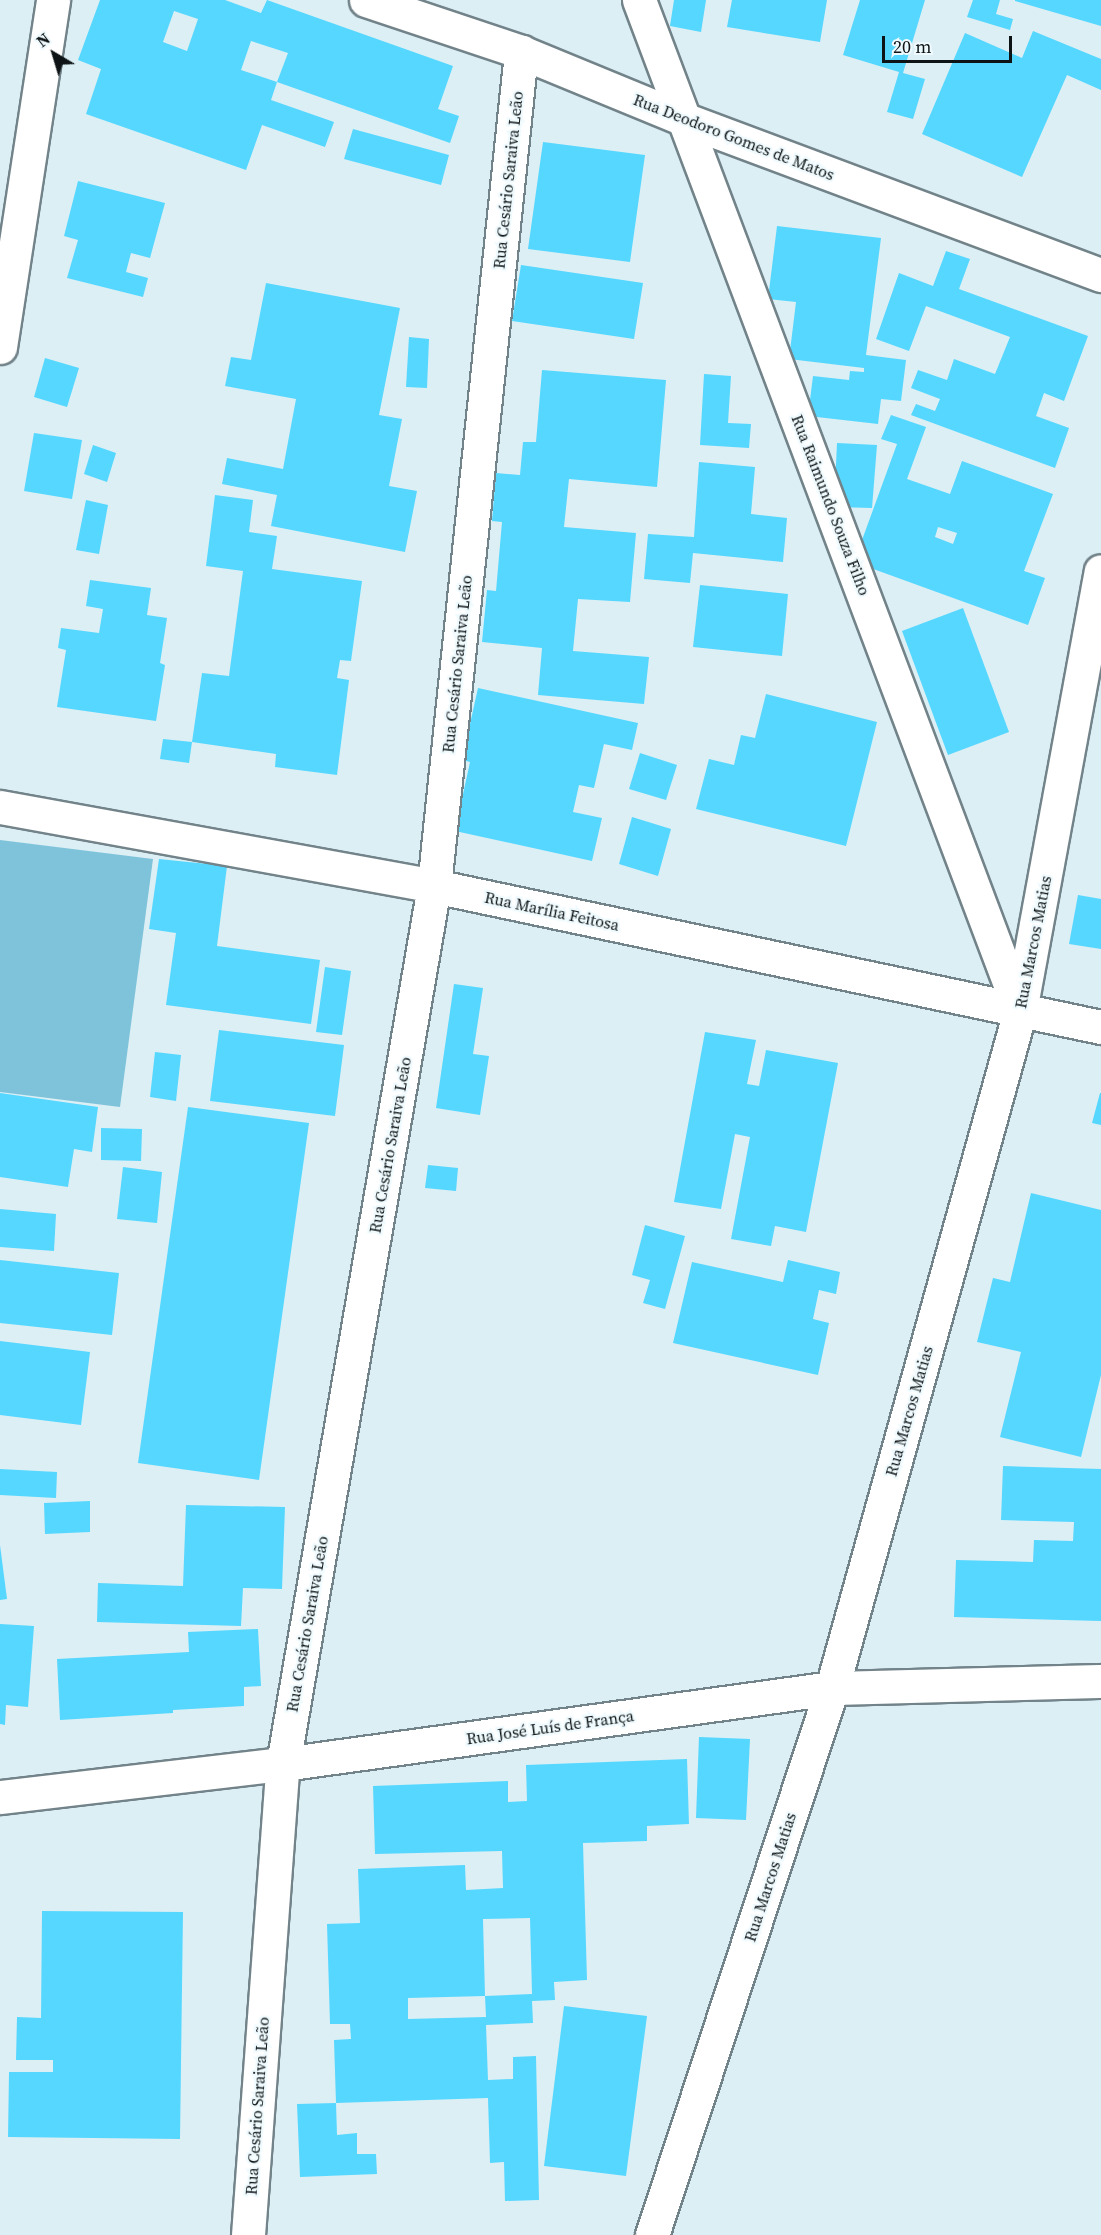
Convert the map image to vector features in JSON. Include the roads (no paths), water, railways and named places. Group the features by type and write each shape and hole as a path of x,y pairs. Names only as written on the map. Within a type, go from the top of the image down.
{"street":[{"path":"0,347 53,0"},
{"name":"Rua Deodoro Gomes de Matos","path":"366,0 521,52 686,120 1101,275"},
{"name":"Rua Raimundo Souza Filho","path":"639,0 1020,1011"},
{"name":"Rua Cesário Saraiva Leão","path":"248,2235 283,1764 434,886 521,52"},
{"name":"Rua Marcos Matias","path":"652,2235 832,1688 1020,1011 1101,571"},
{"name":"Rua Marília Feitosa","path":"0,807 434,886 1101,1027"},
{"name":"Rua José Luís de França","path":"0,1797 283,1764 832,1688 1101,1681"}]}
